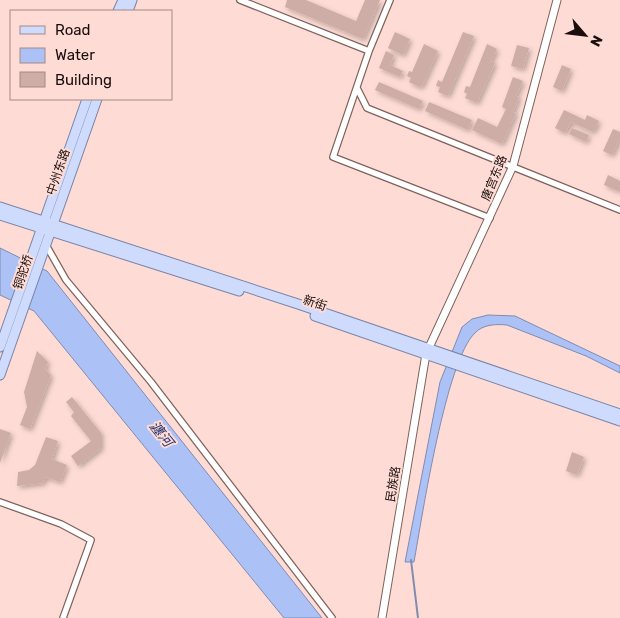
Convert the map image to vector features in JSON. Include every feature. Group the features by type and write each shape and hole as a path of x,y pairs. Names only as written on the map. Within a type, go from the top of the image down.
{"main road":[{"name":"中州东路","path":"41,249 42,226 87,100"},
{"name":"中州东路","path":"41,249 51,228 97,100"},
{"path":"0,207 42,226"},
{"name":"新街","path":"0,215 51,228 620,414"},
{"name":"铜驼桥","path":"0,347 41,249"},
{"name":"铜驼桥","path":"0,375 17,328 41,249"},
{"name":"新街","path":"467,365 620,421"}],"street":[{"path":"240,0 369,51"},
{"path":"390,0 369,51 333,157 490,218"},
{"name":"唐宫东路","path":"427,352 513,166 557,0"},
{"path":"356,88 367,108 620,210"},
{"path":"41,249 151,382 332,618"},
{"name":"民族路","path":"383,618 427,352"},
{"path":"0,502 61,524 91,540 63,618"}],"water":[{"name":"瀍河","path":"0,248 47,271 322,618 284,618 34,311 0,295"},
{"path":"488,315 515,316 620,366 620,373 586,356 507,325 490,325 478,330 464,349 454,374 429,477 414,562 405,562 440,382 462,327 472,319"}],"building":[{"path":"287,0 306,0 356,21 365,0 380,0 363,39 285,7"},
{"path":"395,32 410,39 403,55 388,48"},
{"path":"463,32 474,36 448,96 438,92 440,87 436,86 438,80 442,82"},
{"path":"424,44 438,51 422,86 419,87 409,82 411,78 407,76 409,71 412,72"},
{"path":"487,44 497,49 491,61 495,63 477,103 465,98 467,94 464,92 466,86 470,87"},
{"path":"517,45 529,48 523,69 511,66"},
{"path":"386,51 394,55 390,65 403,71 400,77 379,68"},
{"path":"562,65 571,69 562,91 553,87"},
{"path":"513,77 523,81 516,96 519,97 513,112 516,113 502,144 472,130 478,118 497,127 506,109 502,107"},
{"path":"379,82 423,101 419,109 375,90"},
{"path":"429,102 472,120 468,130 425,111"},
{"path":"564,110 585,120 587,115 599,121 593,132 571,122 565,133 555,128"},
{"path":"572,128 589,135 586,142 569,134"},
{"path":"613,129 620,132 620,138 612,155 603,151"},
{"path":"608,175 620,181 620,192 604,185"},
{"path":"37,351 48,362 45,369 51,375 30,429 20,425 27,407 24,392"},
{"path":"72,397 101,433 101,448 78,466 71,456 91,441 71,416 74,412 66,402"},
{"path":"0,429 11,433 0,463"},
{"path":"46,437 58,441 52,459 67,465 60,482 46,477 43,483 17,486 18,472 29,470 35,465"},
{"path":"572,452 584,457 577,475 566,471"}],"waterway":[{"path":"411,560 418,618"}]}
